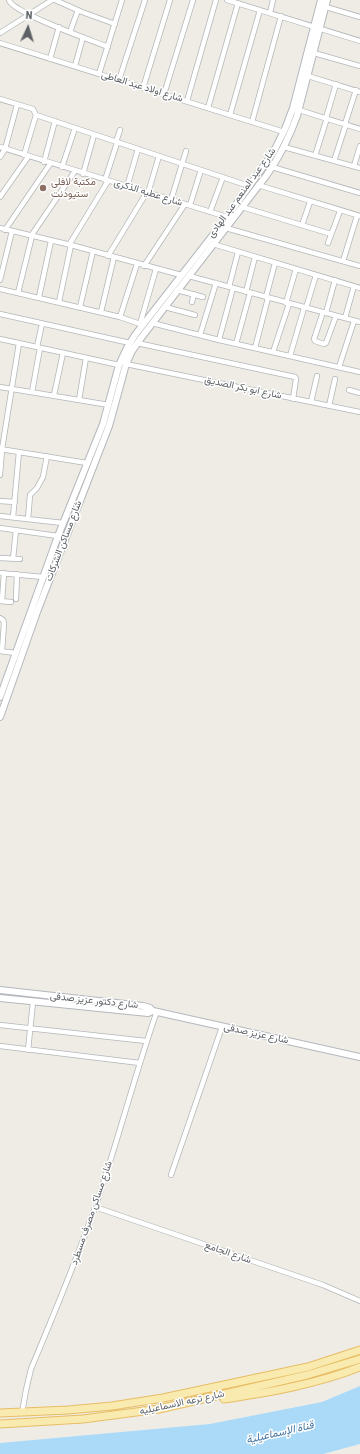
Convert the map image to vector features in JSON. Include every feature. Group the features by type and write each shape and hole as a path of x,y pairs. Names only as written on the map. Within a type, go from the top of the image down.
{"main road":[{"name":"شارع ترعه الاسماعيليه","path":"0,1413 22,1413 112,1406 163,1398 308,1367 360,1350"},
{"name":"شارع ترعه الاسماعيليه","path":"0,1424 108,1417 159,1409 322,1372 360,1359"},
{"path":"202,1400 220,1400 280,1389 345,1373 360,1367"}],"street":[{"path":"9,0 11,5 29,14 70,32 108,46"},
{"path":"0,33 29,14 43,2 52,0"},
{"path":"55,0 115,24"},
{"path":"99,74 122,0"},
{"path":"119,80 145,0"},
{"path":"143,88 170,0"},
{"path":"164,94 193,0"},
{"path":"187,101 216,0"},
{"path":"227,0 360,41"},
{"path":"248,6 250,0"},
{"path":"270,13 273,0"},
{"name":"شارع عبد المنعم عبد الهادى","path":"126,364 152,322 242,207 272,167 284,147 293,129 299,110 314,52 320,0"},
{"name":"شارع عبد المنعم عبد الهادى","path":"119,365 142,324 227,217 267,163 284,132 293,108 317,28 328,0"},
{"path":"208,108 238,3"},
{"path":"326,7 360,17"},
{"path":"70,32 78,10"},
{"path":"230,115 260,10"},
{"path":"252,122 281,16"},
{"path":"50,59 59,27"},
{"path":"74,66 83,37"},
{"name":"شارع اولاد عبد العاطى","path":"0,43 284,132"},
{"path":"314,52 360,66"},
{"path":"308,76 358,91 334,161"},
{"path":"315,156 336,84"},
{"path":"0,99 33,109 36,115 26,156 0,197"},
{"path":"0,157 17,105"},
{"path":"299,110 360,129"},
{"path":"36,115 249,186"},
{"path":"44,162 55,122"},
{"path":"62,167 75,128"},
{"path":"59,302 70,245 107,181 120,130"},
{"path":"83,174 94,135"},
{"path":"354,166 360,146"},
{"path":"284,147 360,168"},
{"name":"شارع عطيه الذكرى","path":"3,148 50,164 227,217"},
{"path":"127,187 138,150"},
{"path":"171,200 186,151"},
{"path":"108,256 148,193 159,156"},
{"path":"50,164 2,229 70,245 181,275"},
{"path":"272,167 360,193"},
{"path":"144,266 188,205 201,170"},
{"path":"18,293 31,236 75,171"},
{"path":"210,212 223,177"},
{"path":"258,185 358,216 343,261"},
{"path":"302,225 310,202"},
{"path":"242,207 331,234"},
{"path":"328,243 340,211"},
{"path":"226,228 360,266"},
{"path":"0,280 12,231"},
{"path":"39,297 51,241"},
{"path":"213,244 360,288"},
{"path":"80,307 93,251"},
{"path":"219,340 238,252"},
{"path":"236,344 255,257"},
{"path":"100,312 114,258"},
{"path":"255,348 275,263"},
{"path":"120,317 137,264"},
{"path":"0,289 80,307 142,324 156,269"},
{"path":"273,352 296,269"},
{"path":"290,356 316,275"},
{"path":"189,276 360,322"},
{"path":"335,280 314,339 315,341 324,344 326,343 336,316"},
{"path":"200,335 216,283"},
{"path":"345,318 354,286"},
{"path":"177,290 204,297"},
{"path":"192,302 194,294"},
{"path":"165,307 195,315"},
{"path":"0,314 130,343"},
{"path":"339,367 354,321"},
{"path":"152,322 219,340 360,372"},
{"path":"32,392 42,324"},
{"path":"0,340 119,365"},
{"path":"0,475 1,449 19,343"},
{"path":"137,344 294,377 296,379"},
{"path":"54,395 63,353"},
{"path":"79,400 86,358"},
{"name":"شارع مساكن الشركات","path":"0,697 15,653 34,611 110,426 126,364"},
{"name":"شارع ابو بكر الصديق","path":"126,364 360,412"},
{"name":"شارع مساكن الشركات","path":"0,717 34,611 43,577 103,424 119,365"},
{"path":"293,399 297,372"},
{"path":"311,402 318,376"},
{"path":"329,406 335,379"},
{"path":"0,387 109,404"},
{"path":"348,390 360,393"},
{"path":"1,449 87,463"},
{"path":"13,518 19,452"},
{"path":"28,519 30,495 43,477 47,456"},
{"path":"0,501 15,502"},
{"path":"0,516 63,524"},
{"path":"0,529 58,536"},
{"path":"13,559 16,530"},
{"path":"0,558 20,560"},
{"path":"17,574 13,601 1,601 2,573 17,574 43,577"},
{"path":"0,618 4,623 1,651 15,653"},
{"name":"شارع دكتور عزيز صدقى","path":"0,990 143,1006 155,1011"},
{"name":"شارع دكتور عزيز صدقى","path":"0,998 148,1013 155,1011"},
{"path":"28,1050 33,1002"},
{"name":"شارع عزيز صدقى","path":"155,1011 360,1057"},
{"name":"شارع مساكن مصرف مسطرد","path":"22,1413 32,1369 83,1242 95,1207 155,1011"},
{"path":"0,1025 146,1041"},
{"path":"171,1175 222,1027"},
{"path":"0,1046 140,1063"},
{"name":"شارع الجامع","path":"95,1207 323,1285 360,1301"}],"water":[{"name":"قناة الإسماعيلية","path":"360,1386 360,1444 323,1454 0,1454 0,1443 210,1424 322,1402"}],"place":[{"name":"مكتبة لافلى ستيودنت","path":"43,188"}]}
